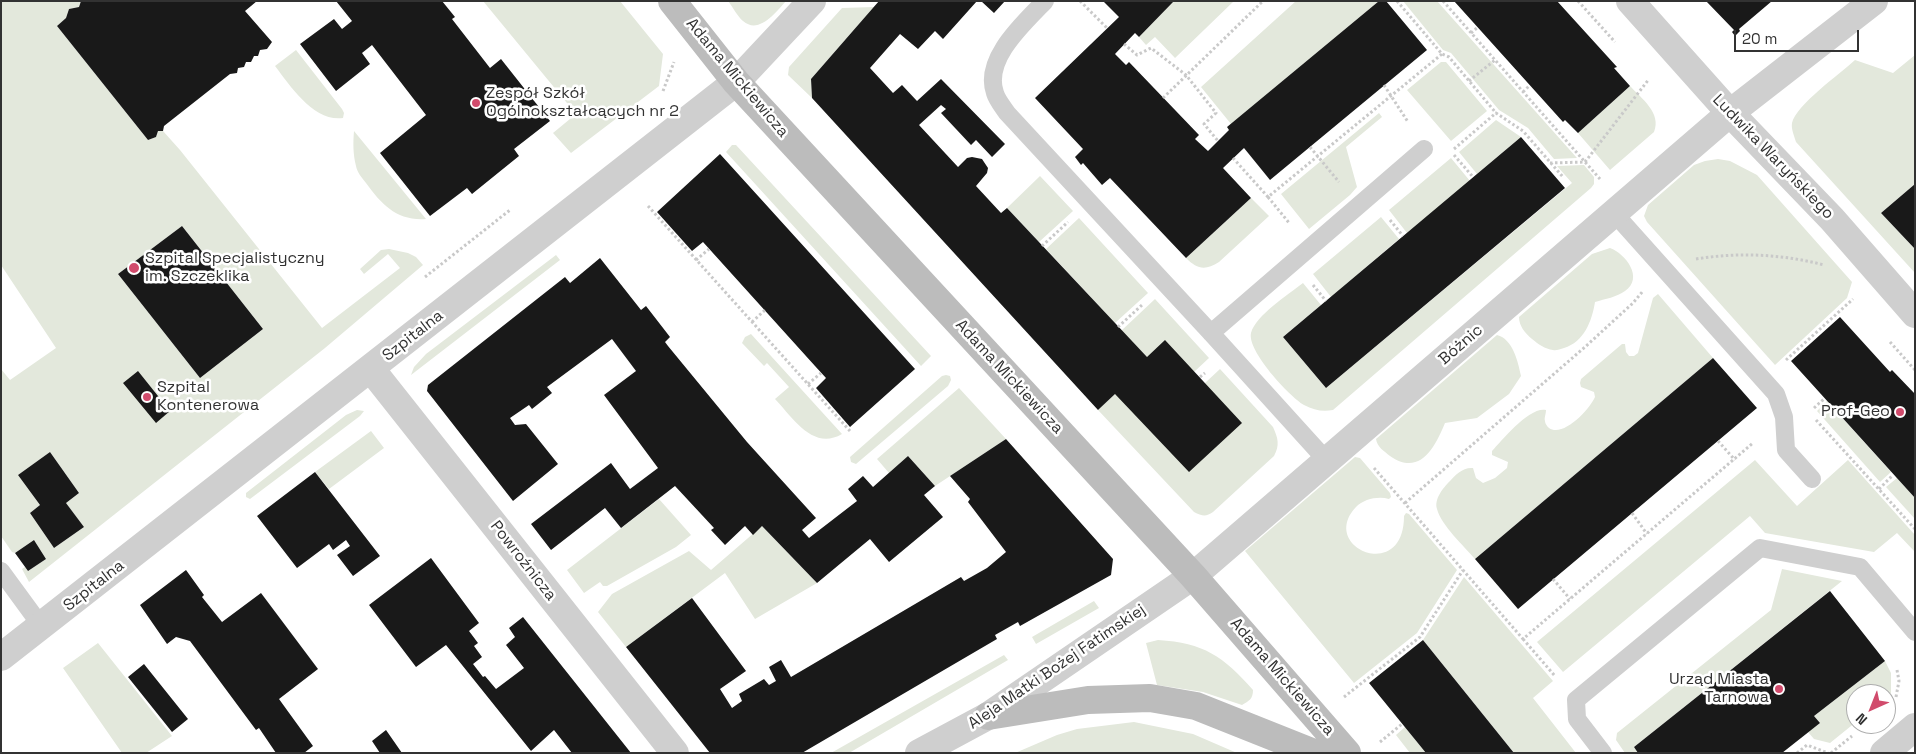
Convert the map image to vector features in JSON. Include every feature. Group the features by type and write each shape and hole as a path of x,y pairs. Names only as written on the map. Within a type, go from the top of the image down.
{"street":[{"name":"Adama Mickiewicza","path":"672,1 736,82 1193,576 1348,753"},
{"name":"Szpitalna","path":"1,657 42,627 736,82 812,1"},
{"name":"Ludwika Waryńskiego","path":"1630,1 1730,113 1832,219 1915,314"},
{"name":"Bóżnic","path":"1193,576 1730,113 1874,1"},
{"name":"Powroźnicza","path":"371,369 675,753"},
{"name":"Aleja Matki Bożej Fatimskiej","path":"919,753 988,716 1193,576"},
{"path":"988,716 1088,700 1150,698 1196,706 1314,753"},
{"path":"1884,753 1915,728"}],"lane":[{"path":"1045,1 1015,34 998,58 993,75 995,94 1007,113 1327,461"},
{"path":"1211,333 1424,149"},
{"path":"1614,213 1776,394 1784,418 1786,450 1812,479"},
{"path":"1603,753 1577,719 1576,700 1760,548 1860,567 1915,632"},
{"path":"1,571 42,627"}],"path":[{"path":"1080,1 1107,28"},
{"path":"1163,98 1263,1"},
{"path":"1397,1 1442,54 1449,57 1496,113 1523,131 1562,177"},
{"path":"1443,1 1604,183"},
{"path":"1578,1 1616,44"},
{"path":"1471,34 1478,27"},
{"path":"1124,44 1137,55 1151,48 1186,75 1216,113 1204,124 1218,141"},
{"path":"1233,158 1268,197 1442,54"},
{"path":"1469,81 1495,60"},
{"path":"1642,72 1654,86"},
{"path":"1585,162 1648,79"},
{"path":"1384,85 1424,149"},
{"path":"1523,92 1530,85"},
{"path":"1451,151 1496,113"},
{"path":"1310,146 1358,206"},
{"path":"1550,163 1585,162"},
{"path":"648,206 850,431"},
{"path":"696,260 709,249"},
{"path":"1405,503 1586,347 1633,303 1662,266 1721,254 1781,256 1830,266"},
{"path":"1781,366 1852,301 1855,292"},
{"path":"752,322 765,310"},
{"path":"808,384 821,373"},
{"path":"1810,412 1824,399"},
{"path":"1523,639 1802,402 1915,529"},
{"path":"1718,441 1735,460"},
{"path":"1369,462 1576,700"},
{"path":"1879,489 1893,475"},
{"path":"1632,514 1647,534"},
{"path":"1342,699 1420,637 1463,570"},
{"path":"1553,580 1570,599"},
{"path":"1896,700 1899,681 1897,670"},
{"path":"1379,743 1402,724"},
{"path":"1797,753 1807,745 1830,753 1854,734"}],"shaded area":[{"name":"Szpital Specjalistyczny im. Szczeklika","path":"1,1 81,1 79,7 69,9 66,18 57,26 148,140 156,137 158,131 163,131 180,150 322,328 400,268 388,254 364,274 360,269 381,250 389,249 408,253 416,257 423,265 325,348 29,582 22,569 25,567 28,571 46,559 34,540 15,553 12,552 1,536 1,369 10,380 56,348 1,265","holes":["182,226 263,329 200,378 118,274","50,452 79,493 66,503 84,527 54,548 30,513 40,505 18,475"]},
{"path":"483,1 620,1 663,54 659,86 571,153 553,133 576,114"},
{"path":"728,1 786,1 761,24 749,25 739,17"},
{"path":"1174,1 1234,1 1175,58 1155,37 1146,45 1139,37"},
{"path":"1296,1 1379,1 1231,124 1201,87"},
{"path":"1403,1 1437,1 1577,158 1554,159 1528,128 1499,110 1451,53 1443,50"},
{"path":"874,7 811,79 812,98 788,75 789,67 842,8"},
{"path":"296,50 342,109 344,113 343,118 332,118 322,115 313,109 296,93 275,66"},
{"path":"1915,55 1915,184 1881,213 1915,249 1915,273 1796,142 1792,123 1801,108 1819,90 1855,60 1893,73"},
{"path":"1441,62 1446,62 1487,111 1451,141 1407,90"},
{"path":"1630,86 1653,112 1656,125 1654,132 1610,170 1578,133"},
{"path":"1379,113 1382,117 1346,147 1357,187 1309,229 1281,194"},
{"path":"1496,120 1521,137 1477,174 1459,152"},
{"path":"354,131 426,219 416,219 398,214 384,205 372,191 357,168 353,144"},
{"path":"732,145 736,145 931,356 921,366 726,152"},
{"path":"1451,158 1470,181 1407,233 1389,210"},
{"path":"1718,159 1730,161 1757,175 1852,282 1847,298 1775,365 1647,222 1644,216 1648,205 1694,165"},
{"path":"1584,165 1594,177 1594,184 1591,188 1333,410 1315,409 1297,400 1270,372 1255,351 1251,333 1254,326 1266,312 1303,283 1321,305 1283,337 1326,388 1572,183 1557,166"},
{"path":"1040,176 1073,211 1039,242 1007,208"},
{"path":"1251,198 1269,216 1214,265 1201,268 1186,258"},
{"path":"1381,217 1399,239 1331,297 1313,274"},
{"path":"1079,218 1148,293 1115,323 1046,249"},
{"path":"1610,248 1622,255 1631,267 1633,280 1630,286 1618,295 1595,302 1586,330 1571,345 1554,350 1544,347 1532,339 1523,329 1519,317 1592,254"},
{"path":"556,255 560,260 411,375 414,367 426,354"},
{"path":"1658,294 1713,358 1475,559 1439,515 1436,505 1442,490 1463,470 1473,468 1476,478 1483,483 1495,478 1507,468 1508,462 1492,455 1492,451 1509,432 1532,413 1546,410 1545,423 1549,428 1555,430 1568,426 1582,415 1595,397 1594,392 1581,387 1581,379 1622,344 1625,344 1626,352 1629,356 1634,356 1638,353 1653,298"},
{"path":"1155,299 1209,358 1194,372 1147,357 1121,331"},
{"path":"751,334 842,434 832,438 822,438 804,430 796,423 775,399 789,387 767,363 764,366 742,343 745,337"},
{"path":"1497,335 1503,337 1511,346 1521,376 1509,394 1477,418 1445,423 1431,450 1418,461 1410,463 1401,462 1381,449 1376,439"},
{"path":"1220,369 1273,427 1278,445 1274,456 1213,512 1204,515 1194,512 1098,410 1115,394 1205,383"},
{"path":"942,376 950,376 951,380 948,386 856,464 851,462 850,457"},
{"path":"959,388 1006,439 935,486 908,456 889,473 877,459"},
{"path":"1827,401 1891,472 1880,482 1817,411"},
{"path":"357,410 364,411 360,416 250,499 246,497 246,493 346,415"},
{"path":"371,431 384,448 329,489 315,472"},
{"path":"1355,457 1360,458 1390,493 1391,497 1389,499 1371,499 1356,507 1347,522 1347,535 1354,545 1366,552 1379,554 1391,549 1400,537 1406,513 1409,514 1457,570 1417,633 1354,683 1245,551"},
{"path":"1755,460 1797,506 1848,460 1915,535 1915,552 1897,533 1874,552 1765,533 1750,516 1563,672 1537,642"},
{"path":"1897,478 1915,498 1915,519 1886,487"},
{"path":"659,499 691,535 676,547 607,586 603,586 600,582 584,593 567,570"},
{"path":"762,526 817,583 755,619 725,573 626,647 598,612 612,594 689,551 711,570"},
{"path":"1782,569 1842,581 1634,747 1638,753 1625,753 1616,740 1617,733 1771,610"},
{"path":"1464,577 1553,681 1533,698 1576,753 1514,753 1423,640"},
{"path":"1094,601 1099,608 1036,644 1032,637"},
{"path":"1158,640 1188,644 1212,653 1232,668 1253,690 1251,698 1242,705 1203,692 1157,685 1146,643"},
{"path":"98,643 172,736 146,753 122,753 63,668"},
{"path":"1004,655 1008,660 849,753 831,753"},
{"path":"1885,661 1891,673 1891,684 1855,684"},
{"path":"1846,691 1846,730 1830,743 1814,739 1808,732 1820,723 1814,716"},
{"path":"1134,722 1193,734 1237,753 1015,753 1057,735 1077,729"},
{"path":"1405,727 1426,753 1410,753 1396,735"}],"building":[{"path":"81,1 257,1 245,11 272,42 267,49 260,50 258,56 254,56 251,62 246,62 244,67 238,68 237,73 230,74 164,126 163,131 158,131 156,137 148,140 57,26 66,18 69,9 79,7"},
{"name":"Zespół Szkół Ogólnokształcących nr 2","path":"336,1 442,1 455,17 452,19 490,68 501,59 550,121 514,149 519,156 472,194 467,188 430,216 380,153 426,115 372,45 362,53 370,64 336,91 300,44 334,19 342,29 352,21"},
{"path":"879,1 977,1 943,39 935,31 918,49 900,34 870,68 893,93 902,85 917,101 941,79 1005,144 992,157 976,140 971,145 941,113 946,109 941,105 919,125 958,167 967,158 982,159 988,168 987,173 976,186 1001,213 1007,208 1147,357 1165,340 1242,423 1189,472 1115,394 1098,410 812,98 811,79"},
{"path":"981,1 1005,1 994,13"},
{"path":"1103,1 1174,1 1139,37 1135,33 1115,54 1126,65 1129,62 1199,135 1195,139 1208,151 1229,130 1227,127 1379,1 1386,1 1427,50 1270,180 1244,148 1223,168 1251,198 1186,258 1110,178 1102,185 1083,163 1081,165 1075,157 1083,149 1035,98 1119,17"},
{"path":"1454,1 1557,1 1617,67 1614,68 1630,86 1578,133 1565,120 1563,122"},
{"path":"1706,1 1772,1 1739,29 1740,31 1735,36 1732,32 1734,30"},
{"path":"1521,137 1565,188 1326,388 1283,337"},
{"path":"720,154 915,369 850,427 816,388 826,378 703,242 692,251 657,212"},
{"path":"1915,184 1915,249 1881,213"},
{"path":"182,226 263,329 200,378 118,274"},
{"path":"600,258 641,310 646,306 670,337 665,342 668,346 747,442 816,518 802,530 809,538 857,501 848,489 863,476 873,487 908,456 935,486 924,495 943,517 889,562 870,539 817,583 762,526 753,535 745,526 725,545 711,530 714,528 675,486 621,528 605,508 551,550 531,524 611,463 630,489 658,468 604,395 636,371 612,339 547,387 552,393 532,409 529,405 510,418 515,425 526,424 558,464 513,501 427,391 428,385 565,277 570,283"},
{"path":"1840,317 1890,372 1892,370 1915,394 1915,498 1791,361"},
{"path":"1713,358 1757,408 1518,609 1475,559"},
{"name":"Szpital Kontenerowa","path":"138,371 170,411 156,423 123,383"},
{"path":"1006,439 1113,559 1111,575 1020,626 1018,622 995,635 997,639 802,753 710,753 626,647 692,598 746,671 720,689 732,708 742,701 739,694 764,679 769,685 776,681 769,667 781,660 791,677 961,577 964,581 987,568 1006,552 968,502 970,499 950,476"},
{"path":"50,452 79,493 66,503 84,527 54,548 30,513 40,505 18,475"},
{"path":"315,472 380,556 353,576 337,555 350,546 346,540 333,550 329,544 297,568 257,516"},
{"path":"34,540 46,559 28,571 15,553"},
{"path":"431,558 479,623 469,631 478,643 474,646 482,657 473,664 483,677 485,676 496,689 524,668 506,645 515,637 509,628 523,617 631,753 572,753 554,730 531,751 446,645 416,667 369,605"},
{"path":"186,570 204,595 202,597 222,622 261,593 318,669 279,699 313,746 304,753 276,753 259,728 256,730 190,641 176,637 167,644 140,605"},
{"name":"Urząd Miasta Tarnowa","path":"1830,591 1885,661 1855,684 1846,684 1846,691 1814,716 1820,723 1782,753 1638,753 1634,747"},
{"path":"1423,640 1514,753 1426,753 1369,683"},
{"path":"144,664 188,719 172,732 128,677"},
{"path":"386,730 402,753 380,753 372,741"}],"place":[{"name":"Zespół Szkół Ogólnokształcących nr 2","path":"476,103"},
{"name":"Szpital Specjalistyczny im. Szczeklika","path":"134,268"},
{"name":"Szpital Kontenerowa","path":"147,397"},
{"name":"Prof-Geo","path":"1900,412"},
{"name":"Urząd Miasta Tarnowa","path":"1779,689"}]}
